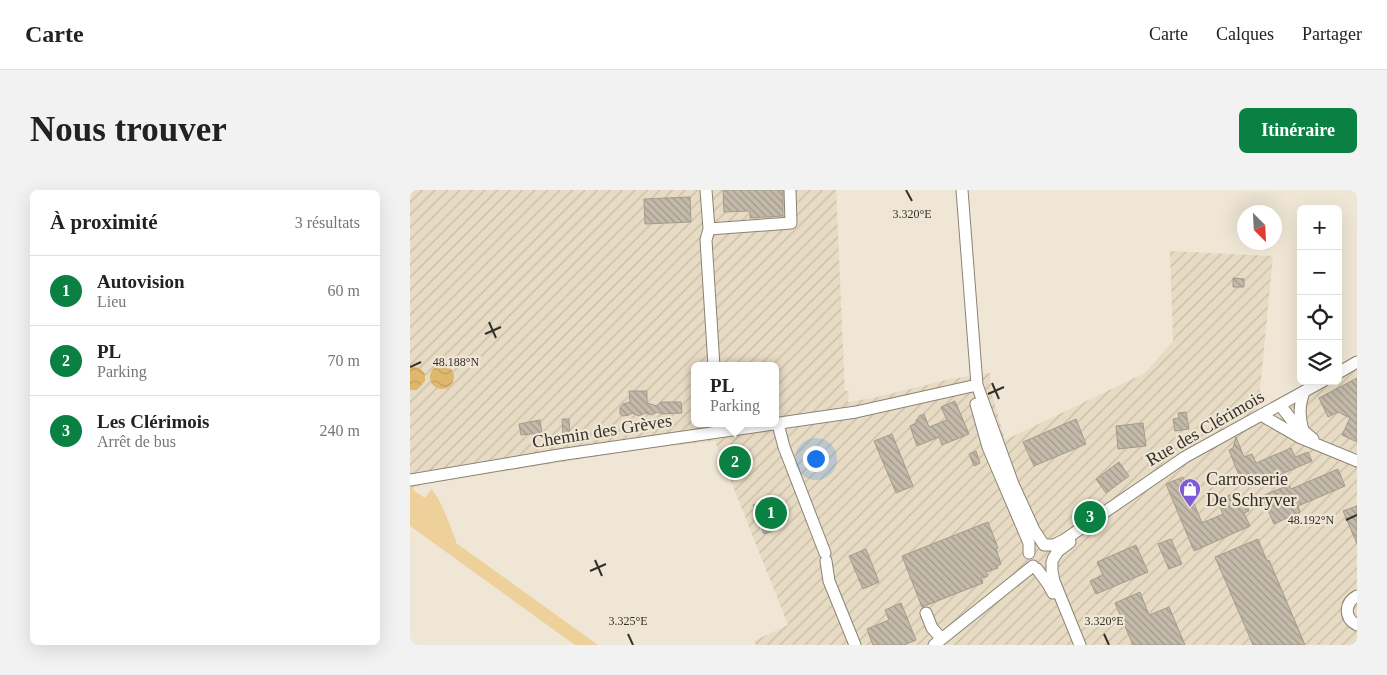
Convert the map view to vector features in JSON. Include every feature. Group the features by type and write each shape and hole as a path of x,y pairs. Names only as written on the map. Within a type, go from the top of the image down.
{"street":[{"path":"706,190 709,229 706,240 714,362"},
{"path":"709,229 791,223 790,190"},
{"path":"962,190 970,276"},
{"path":"969,190 970,276 977,386 1013,484 1034,530 1044,545 1051,549 1054,581 1079,643"},
{"path":"1342,371 1357,362"},
{"name":"Rue des Clérimois","path":"1044,545 1054,545 1064,540 1185,457 1316,385"},
{"path":"977,386 974,397 988,447 1029,543 1029,560 1048,584 1079,643"},
{"name":"Chemin des Grèves","path":"779,424 856,412 977,386"},
{"path":"1303,430 1299,407 1304,392"},
{"path":"1280,405 1318,444"},
{"path":"1262,414 1293,434 1357,461"},
{"name":"Chemin des Grèves","path":"410,480 720,427"},
{"path":"779,427 784,447 825,557 829,581 855,645"},
{"name":"Rue des Clérimois","path":"1053,560 1058,551 1125,497"},
{"path":"1029,553 1033,547 1044,545"},
{"path":"926,613 938,641 970,623 1035,568 1048,567 1053,560"},
{"path":"1357,596 1350,601 1347,611 1350,620 1357,625"}],"shaded area":[{"path":"410,190 836,190 845,391 849,391 848,402 873,398 951,379 990,373 991,391 1005,440 1145,373 1173,341 1170,251 1273,256 1258,410 1304,385 1342,385 1342,364 1357,356 1357,645 756,645 754,641 788,625 715,441 650,448 442,481 410,484"},
{"path":"421,483 419,487 416,485 413,490 425,498 431,489 435,493 456,543 598,645 575,645 410,526 410,485"}],"water":[{"path":"442,365 451,368 454,377 451,386 442,389 433,386 430,377 433,368"},
{"path":"410,366 420,368 425,374 425,381 417,390 410,390"}],"building":[{"path":"723,190 783,190 783,216 750,218 750,211 724,212"},
{"path":"690,197 691,222 645,224 644,199"},
{"path":"1233,278 1244,279 1244,287 1233,287"},
{"path":"1357,378 1357,442 1342,435 1350,418 1338,412 1328,417 1319,398"},
{"path":"629,391 647,391 647,403 657,406 661,402 681,402 682,413 662,414 657,412 652,415 645,413 639,416 632,413 623,416 620,414 620,408 623,404 630,402"},
{"path":"955,401 969,434 942,445 939,437 917,446 910,426 917,423 916,420 919,416 924,414 929,427 947,420 941,407"},
{"path":"1186,412 1189,429 1175,431 1173,419 1179,418 1178,413"},
{"path":"562,419 569,419 570,435 563,435"},
{"path":"1076,419 1086,444 1034,466 1023,442"},
{"path":"540,420 542,433 521,435 519,424"},
{"path":"1143,423 1146,446 1118,449 1116,426"},
{"path":"892,434 913,486 896,493 874,441"},
{"path":"1236,437 1244,457 1252,454 1256,463 1291,448 1295,457 1308,452 1312,461 1254,486 1252,482 1243,486 1229,450 1233,448"},
{"path":"976,451 980,463 974,466 969,454"},
{"path":"1119,462 1129,476 1106,493 1096,479"},
{"path":"1338,469 1345,486 1298,506 1300,512 1274,524 1262,496 1289,485 1291,489"},
{"path":"1183,477 1202,523 1223,514 1217,500 1236,493 1242,507 1247,504 1249,511 1244,513 1250,526 1194,551 1166,484"},
{"path":"768,500 776,502 780,500 788,520 783,522 780,528 764,534 753,505"},
{"path":"1357,506 1357,544 1343,511"},
{"path":"988,522 998,548 996,549 1001,564 997,566 998,568 986,572 988,576 981,578 983,583 922,607 902,556"},
{"path":"1171,539 1182,564 1169,569 1158,544"},
{"path":"1258,539 1267,561 1269,560 1305,645 1253,645 1215,557"},
{"path":"1136,545 1148,572 1096,594 1090,581 1103,575 1097,562"},
{"path":"866,549 879,582 863,589 849,556"},
{"path":"1140,592 1149,615 1169,607 1185,645 1133,645 1115,603"},
{"path":"901,603 916,640 904,645 873,645 867,629 889,620 885,610"}],"place":[{"name":"PL","path":"735,462"},
{"name":"Carrosserie De Schryver","path":"1190,508"},
{"name":"Autovision","path":"771,513"},
{"name":"Les Clérimois","path":"1090,517"}]}
